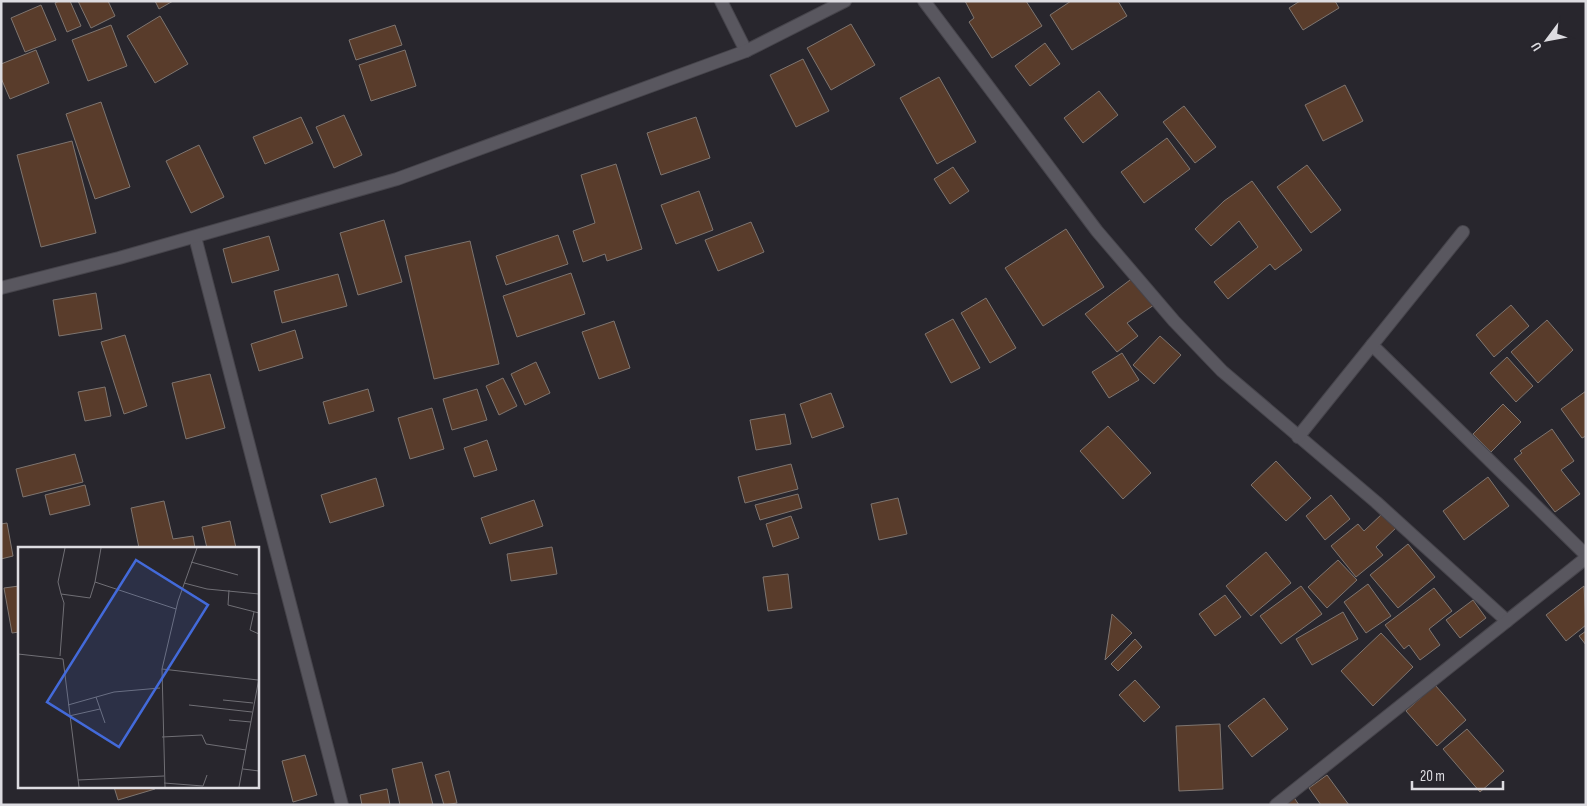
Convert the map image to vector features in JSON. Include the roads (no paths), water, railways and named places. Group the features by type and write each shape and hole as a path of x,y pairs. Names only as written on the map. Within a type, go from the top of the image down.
{"street":[{"path":"721,1 746,51"},
{"path":"1,288 120,258 397,179 746,51 845,1"},
{"path":"924,1 1097,231 1174,321 1222,371 1376,502 1507,621"},
{"path":"1298,437 1463,232"},
{"path":"196,236 342,805"},
{"path":"1276,805 1586,557 1372,345"}]}
